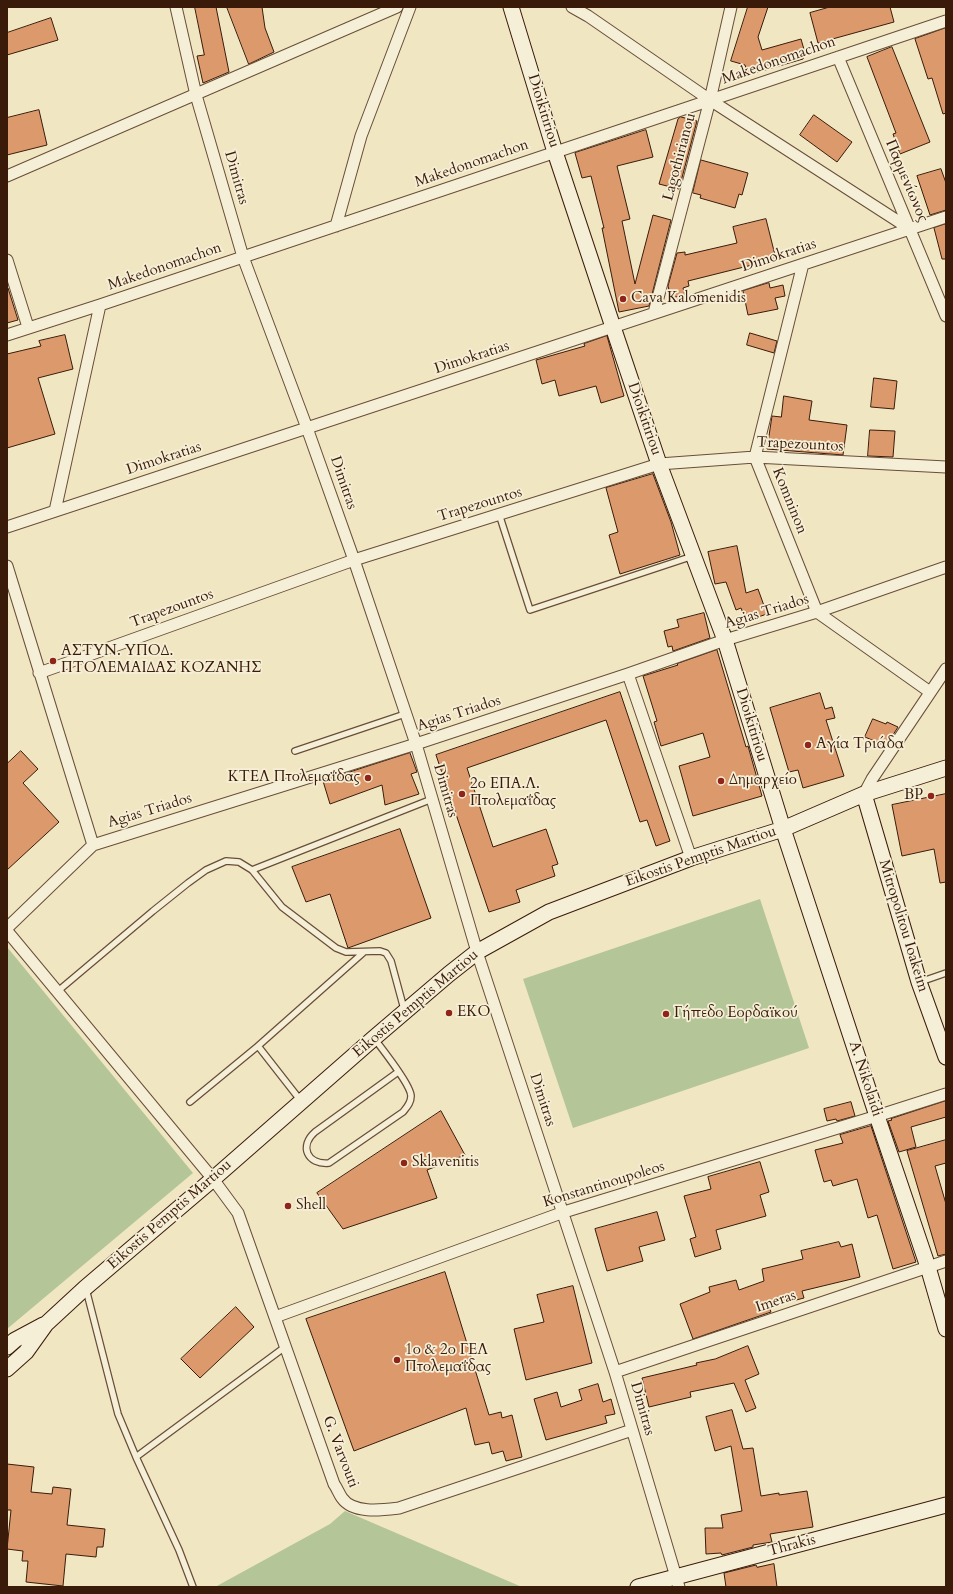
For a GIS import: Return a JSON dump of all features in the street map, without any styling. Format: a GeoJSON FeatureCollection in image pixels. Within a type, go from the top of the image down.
{"type":"FeatureCollection","features":[{"type":"Feature","properties":{"kind":"street","name":"Dimitras"},"geometry":{"type":"LineString","coordinates":[[176,7],[196,95],[243,257],[308,428],[416,744],[477,952],[564,1212],[615,1372],[677,1582]]}},
{"type":"Feature","properties":{"kind":"street"},"geometry":{"type":"LineString","coordinates":[[336,226],[361,136],[410,7]]}},
{"type":"Feature","properties":{"kind":"street","name":"Dioikitiriou"},"geometry":{"type":"LineString","coordinates":[[511,7],[555,152],[659,464],[725,640],[783,829]]}},
{"type":"Feature","properties":{"kind":"street"},"geometry":{"type":"LineString","coordinates":[[572,7],[588,16],[710,100],[910,229]]}},
{"type":"Feature","properties":{"kind":"street","name":"Lagothirianou"},"geometry":{"type":"LineString","coordinates":[[654,313],[710,100],[731,7]]}},
{"type":"Feature","properties":{"kind":"street"},"geometry":{"type":"LineString","coordinates":[[7,176],[393,8]]}},
{"type":"Feature","properties":{"kind":"street","name":"Makedonomachon"},"geometry":{"type":"LineString","coordinates":[[7,334],[100,305],[946,21]]}},
{"type":"Feature","properties":{"kind":"street","name":"Παρμενίωνος"},"geometry":{"type":"LineString","coordinates":[[838,57],[946,316]]}},
{"type":"Feature","properties":{"kind":"street","name":"Dimokratias"},"geometry":{"type":"LineString","coordinates":[[7,527],[946,217]]}},
{"type":"Feature","properties":{"kind":"street"},"geometry":{"type":"LineString","coordinates":[[7,260],[28,327]]}},
{"type":"Feature","properties":{"kind":"street","name":"Komninon"},"geometry":{"type":"LineString","coordinates":[[803,264],[755,457],[817,612]]}},
{"type":"Feature","properties":{"kind":"street"},"geometry":{"type":"LineString","coordinates":[[55,511],[100,305]]}},
{"type":"Feature","properties":{"kind":"street","name":"Trapezountos"},"geometry":{"type":"LineString","coordinates":[[39,673],[354,560],[659,464],[755,457],[946,467]]}},
{"type":"Feature","properties":{"kind":"street"},"geometry":{"type":"LineString","coordinates":[[7,566],[93,844]]}},
{"type":"Feature","properties":{"kind":"street","name":"Agias Triados"},"geometry":{"type":"LineString","coordinates":[[7,929],[93,844],[416,744],[628,674],[725,640],[817,612],[946,567]]}},
{"type":"Feature","properties":{"kind":"street"},"geometry":{"type":"LineString","coordinates":[[817,612],[930,692]]}},
{"type":"Feature","properties":{"kind":"street"},"geometry":{"type":"LineString","coordinates":[[864,794],[872,778],[946,669]]}},
{"type":"Feature","properties":{"kind":"street"},"geometry":{"type":"LineString","coordinates":[[628,674],[691,858]]}},
{"type":"Feature","properties":{"kind":"street","name":"Eikostis Pemptis Martiou"},"geometry":{"type":"LineString","coordinates":[[46,1324],[85,1288],[213,1179],[405,1011],[477,952],[549,912],[691,858],[783,829],[864,794],[946,768]]}},
{"type":"Feature","properties":{"kind":"street","name":"Mitropolitou Ioakeim"},"geometry":{"type":"LineString","coordinates":[[864,794],[919,982],[946,1057]]}},
{"type":"Feature","properties":{"kind":"street","name":"A. Nikolaidi"},"geometry":{"type":"LineString","coordinates":[[783,829],[928,1267],[946,1329]]}},
{"type":"Feature","properties":{"kind":"street","name":"G. Varvouti"},"geometry":{"type":"LineString","coordinates":[[7,929],[213,1179],[238,1213],[334,1484],[342,1499],[356,1508],[376,1511],[399,1508],[632,1430]]}},
{"type":"Feature","properties":{"kind":"street","name":"Konstantinoupoleos"},"geometry":{"type":"LineString","coordinates":[[275,1317],[564,1212],[946,1094]]}},
{"type":"Feature","properties":{"kind":"street","name":"Imeras"},"geometry":{"type":"LineString","coordinates":[[615,1372],[946,1261]]}},
{"type":"Feature","properties":{"kind":"street"},"geometry":{"type":"LineString","coordinates":[[7,1347],[14,1340],[46,1324]]}},
{"type":"Feature","properties":{"kind":"street"},"geometry":{"type":"LineString","coordinates":[[7,1369],[26,1352],[46,1324]]}},
{"type":"Feature","properties":{"kind":"street","name":"Thrakis"},"geometry":{"type":"LineString","coordinates":[[638,1587],[677,1582],[946,1506]]}},
{"type":"Feature","properties":{"kind":"lane"},"geometry":{"type":"LineString","coordinates":[[499,514],[530,610],[694,556]]}},
{"type":"Feature","properties":{"kind":"lane"},"geometry":{"type":"LineString","coordinates":[[295,751],[405,714]]}},
{"type":"Feature","properties":{"kind":"lane"},"geometry":{"type":"LineString","coordinates":[[252,870],[432,799]]}},
{"type":"Feature","properties":{"kind":"lane"},"geometry":{"type":"LineString","coordinates":[[58,991],[153,911],[206,870],[222,862],[231,861],[239,862],[252,870],[282,906],[336,948],[346,952],[380,951],[389,956],[405,1011]]}},
{"type":"Feature","properties":{"kind":"lane"},"geometry":{"type":"LineString","coordinates":[[190,1102],[258,1046],[364,952]]}},
{"type":"Feature","properties":{"kind":"lane"},"geometry":{"type":"LineString","coordinates":[[919,982],[946,973]]}},
{"type":"Feature","properties":{"kind":"lane"},"geometry":{"type":"LineString","coordinates":[[374,1038],[398,1072],[410,1089],[411,1096],[409,1105],[403,1112],[329,1163],[320,1162],[308,1154],[306,1150],[307,1143],[315,1132],[398,1072]]}},
{"type":"Feature","properties":{"kind":"lane"},"geometry":{"type":"LineString","coordinates":[[258,1046],[301,1101]]}},
{"type":"Feature","properties":{"kind":"lane"},"geometry":{"type":"LineString","coordinates":[[85,1288],[118,1414],[179,1550],[193,1587]]}},
{"type":"Feature","properties":{"kind":"lane"},"geometry":{"type":"LineString","coordinates":[[136,1457],[285,1347]]}},
{"type":"Feature","properties":{"kind":"green space","name":"Γήπεδο Εορδαϊκού"},"geometry":{"type":"Polygon","coordinates":[[[760,899],[809,1048],[573,1128],[523,979],[760,899]]]}},
{"type":"Feature","properties":{"kind":"green space"},"geometry":{"type":"Polygon","coordinates":[[[7,947],[193,1173],[7,1329],[7,947]]]}},
{"type":"Feature","properties":{"kind":"green space"},"geometry":{"type":"Polygon","coordinates":[[[345,1511],[522,1587],[215,1587],[330,1524],[345,1511]]]}},
{"type":"Feature","properties":{"kind":"building"},"geometry":{"type":"Polygon","coordinates":[[[195,7],[216,7],[229,72],[203,83],[197,56],[204,55],[195,7]]]}},
{"type":"Feature","properties":{"kind":"building"},"geometry":{"type":"Polygon","coordinates":[[[227,7],[262,7],[265,28],[274,52],[249,64],[227,7]]]}},
{"type":"Feature","properties":{"kind":"building"},"geometry":{"type":"Polygon","coordinates":[[[748,7],[768,7],[758,37],[762,50],[801,39],[805,53],[803,59],[748,75],[745,65],[731,61],[748,7]]]}},
{"type":"Feature","properties":{"kind":"building"},"geometry":{"type":"Polygon","coordinates":[[[830,7],[890,7],[894,22],[818,43],[810,13],[830,7]]]}},
{"type":"Feature","properties":{"kind":"building"},"geometry":{"type":"Polygon","coordinates":[[[51,18],[58,40],[7,55],[7,33],[51,18]]]}},
{"type":"Feature","properties":{"kind":"building"},"geometry":{"type":"Polygon","coordinates":[[[946,28],[946,113],[943,114],[932,78],[928,79],[915,39],[946,28]]]}},
{"type":"Feature","properties":{"kind":"building"},"geometry":{"type":"Polygon","coordinates":[[[892,47],[930,142],[900,154],[893,134],[896,133],[867,57],[892,47]]]}},
{"type":"Feature","properties":{"kind":"building"},"geometry":{"type":"Polygon","coordinates":[[[39,110],[47,145],[7,155],[7,118],[39,110]]]}},
{"type":"Feature","properties":{"kind":"building"},"geometry":{"type":"Polygon","coordinates":[[[814,115],[852,142],[837,162],[800,135],[814,115]]]}},
{"type":"Feature","properties":{"kind":"building"},"geometry":{"type":"Polygon","coordinates":[[[681,117],[697,121],[679,189],[659,184],[678,119],[681,117]]]}},
{"type":"Feature","properties":{"kind":"building"},"geometry":{"type":"Polygon","coordinates":[[[646,130],[653,157],[617,166],[630,219],[622,221],[635,284],[653,215],[671,220],[649,306],[619,312],[602,228],[604,228],[591,176],[582,178],[575,153],[646,130]]]}},
{"type":"Feature","properties":{"kind":"building"},"geometry":{"type":"Polygon","coordinates":[[[701,160],[748,173],[742,195],[739,194],[735,208],[700,198],[701,195],[693,193],[701,160]]]}},
{"type":"Feature","properties":{"kind":"building"},"geometry":{"type":"Polygon","coordinates":[[[941,169],[946,183],[946,210],[930,215],[917,176],[941,169]]]}},
{"type":"Feature","properties":{"kind":"building"},"geometry":{"type":"Polygon","coordinates":[[[766,219],[776,259],[688,281],[689,286],[683,288],[685,295],[671,298],[668,286],[677,253],[685,252],[685,255],[737,243],[733,227],[766,219]]]}},
{"type":"Feature","properties":{"kind":"building"},"geometry":{"type":"Polygon","coordinates":[[[946,224],[946,259],[942,259],[934,228],[946,224]]]}},
{"type":"Feature","properties":{"kind":"building"},"geometry":{"type":"Polygon","coordinates":[[[769,283],[770,288],[783,285],[785,296],[775,298],[778,309],[748,315],[743,291],[769,283]]]}},
{"type":"Feature","properties":{"kind":"building"},"geometry":{"type":"Polygon","coordinates":[[[7,288],[18,320],[7,323],[7,288]]]}},
{"type":"Feature","properties":{"kind":"building"},"geometry":{"type":"Polygon","coordinates":[[[750,333],[777,341],[774,353],[747,345],[750,333]]]}},
{"type":"Feature","properties":{"kind":"building"},"geometry":{"type":"Polygon","coordinates":[[[65,335],[73,369],[38,378],[55,434],[7,448],[7,354],[41,346],[39,341],[65,335]]]}},
{"type":"Feature","properties":{"kind":"building"},"geometry":{"type":"Polygon","coordinates":[[[607,336],[624,396],[601,403],[596,386],[559,396],[555,380],[542,384],[536,360],[585,346],[584,344],[607,336]]]}},
{"type":"Feature","properties":{"kind":"building"},"geometry":{"type":"Polygon","coordinates":[[[874,378],[897,381],[894,409],[871,407],[874,378]]]}},
{"type":"Feature","properties":{"kind":"building"},"geometry":{"type":"Polygon","coordinates":[[[784,396],[812,401],[809,420],[847,425],[843,455],[767,449],[772,416],[781,417],[784,396]]]}},
{"type":"Feature","properties":{"kind":"building"},"geometry":{"type":"Polygon","coordinates":[[[870,430],[895,431],[893,457],[868,456],[870,430]]]}},
{"type":"Feature","properties":{"kind":"building"},"geometry":{"type":"Polygon","coordinates":[[[653,474],[671,522],[680,555],[620,574],[609,535],[618,532],[606,488],[653,474]]]}},
{"type":"Feature","properties":{"kind":"building"},"geometry":{"type":"Polygon","coordinates":[[[737,546],[746,593],[758,589],[767,614],[746,621],[741,608],[736,610],[726,582],[715,584],[708,552],[737,546]]]}},
{"type":"Feature","properties":{"kind":"building"},"geometry":{"type":"Polygon","coordinates":[[[704,613],[710,638],[673,651],[672,646],[668,647],[664,631],[679,627],[677,620],[704,613]]]}},
{"type":"Feature","properties":{"kind":"building"},"geometry":{"type":"Polygon","coordinates":[[[717,650],[746,747],[748,746],[762,796],[693,816],[679,766],[710,757],[703,733],[661,746],[654,722],[657,721],[643,676],[678,665],[677,664],[717,650]]]}},
{"type":"Feature","properties":{"kind":"building","name":"2ο ΕΠΑ.Λ. Πτολεμαΐδας"},"geometry":{"type":"Polygon","coordinates":[[[620,692],[670,841],[656,846],[647,820],[640,822],[606,720],[467,768],[493,847],[546,829],[558,864],[552,866],[555,876],[516,890],[520,902],[489,912],[436,755],[620,692]]]}},
{"type":"Feature","properties":{"kind":"building","name":"Αγία Τριάδα"},"geometry":{"type":"Polygon","coordinates":[[[820,693],[825,709],[832,707],[835,718],[826,720],[844,776],[803,788],[798,770],[789,772],[770,708],[820,693]]]}},
{"type":"Feature","properties":{"kind":"building"},"geometry":{"type":"Polygon","coordinates":[[[873,719],[886,724],[887,722],[898,727],[886,746],[865,737],[873,719]]]}},
{"type":"Feature","properties":{"kind":"building"},"geometry":{"type":"Polygon","coordinates":[[[21,751],[38,769],[23,783],[59,822],[7,870],[7,764],[21,751]]]}},
{"type":"Feature","properties":{"kind":"building","name":"ΚΤΕΛ Πτολεμαΐδας"},"geometry":{"type":"Polygon","coordinates":[[[410,753],[417,772],[411,774],[419,794],[385,805],[382,785],[330,804],[323,781],[410,753]]]}},
{"type":"Feature","properties":{"kind":"building"},"geometry":{"type":"Polygon","coordinates":[[[946,794],[946,882],[940,883],[934,849],[902,856],[892,805],[946,794]]]}},
{"type":"Feature","properties":{"kind":"building"},"geometry":{"type":"Polygon","coordinates":[[[400,829],[431,918],[348,948],[330,894],[306,902],[292,867],[400,829]]]}},
{"type":"Feature","properties":{"kind":"building"},"geometry":{"type":"Polygon","coordinates":[[[946,1101],[946,1117],[911,1127],[916,1147],[899,1152],[888,1121],[946,1101]]]}},
{"type":"Feature","properties":{"kind":"building"},"geometry":{"type":"Polygon","coordinates":[[[851,1102],[855,1116],[837,1121],[836,1119],[827,1121],[824,1109],[851,1102]]]}},
{"type":"Feature","properties":{"kind":"building","name":"Sklavenitis"},"geometry":{"type":"Polygon","coordinates":[[[441,1111],[465,1155],[427,1170],[437,1198],[343,1229],[317,1193],[441,1111]]]}},
{"type":"Feature","properties":{"kind":"building"},"geometry":{"type":"Polygon","coordinates":[[[871,1126],[916,1262],[893,1269],[877,1215],[868,1218],[857,1179],[833,1186],[831,1180],[824,1182],[815,1150],[843,1143],[840,1135],[871,1126]]]}},
{"type":"Feature","properties":{"kind":"building"},"geometry":{"type":"Polygon","coordinates":[[[946,1140],[946,1163],[935,1166],[946,1204],[946,1254],[938,1256],[907,1151],[946,1140]]]}},
{"type":"Feature","properties":{"kind":"building"},"geometry":{"type":"Polygon","coordinates":[[[760,1162],[769,1192],[760,1195],[766,1216],[716,1230],[721,1249],[695,1257],[690,1239],[696,1237],[684,1196],[711,1189],[708,1177],[760,1162]]]}},
{"type":"Feature","properties":{"kind":"building"},"geometry":{"type":"Polygon","coordinates":[[[657,1212],[665,1240],[639,1247],[643,1261],[607,1271],[595,1229],[657,1212]]]}},
{"type":"Feature","properties":{"kind":"building"},"geometry":{"type":"Polygon","coordinates":[[[839,1242],[841,1247],[852,1244],[860,1277],[802,1291],[804,1298],[769,1307],[771,1312],[693,1339],[680,1304],[710,1292],[709,1287],[736,1280],[739,1290],[764,1281],[762,1269],[803,1259],[801,1251],[839,1242]]]}},
{"type":"Feature","properties":{"kind":"building","name":"1ο & 2ο ΓΕΛ Πτολεμαΐδας"},"geometry":{"type":"Polygon","coordinates":[[[445,1272],[489,1415],[501,1412],[502,1418],[512,1415],[522,1457],[506,1461],[503,1451],[492,1454],[489,1442],[475,1445],[466,1408],[354,1451],[306,1319],[445,1272]]]}},
{"type":"Feature","properties":{"kind":"building"},"geometry":{"type":"Polygon","coordinates":[[[573,1286],[592,1363],[526,1380],[514,1329],[544,1322],[537,1295],[573,1286]]]}},
{"type":"Feature","properties":{"kind":"building"},"geometry":{"type":"Polygon","coordinates":[[[236,1307],[254,1327],[200,1378],[181,1359],[236,1307]]]}},
{"type":"Feature","properties":{"kind":"building"},"geometry":{"type":"Polygon","coordinates":[[[748,1346],[759,1374],[745,1380],[756,1408],[746,1412],[734,1383],[690,1392],[691,1397],[649,1407],[642,1378],[697,1365],[696,1363],[715,1359],[748,1346]]]}},
{"type":"Feature","properties":{"kind":"building"},"geometry":{"type":"Polygon","coordinates":[[[598,1384],[603,1402],[611,1399],[615,1414],[605,1416],[607,1423],[546,1440],[534,1399],[557,1392],[561,1407],[582,1400],[579,1390],[598,1384]]]}},
{"type":"Feature","properties":{"kind":"building"},"geometry":{"type":"Polygon","coordinates":[[[732,1410],[743,1449],[753,1448],[761,1496],[807,1491],[813,1527],[770,1534],[772,1542],[753,1545],[753,1547],[722,1555],[721,1553],[706,1554],[705,1528],[723,1528],[721,1515],[742,1511],[731,1446],[715,1451],[706,1417],[732,1410]]]}},
{"type":"Feature","properties":{"kind":"building"},"geometry":{"type":"Polygon","coordinates":[[[7,1464],[34,1467],[31,1492],[52,1494],[53,1487],[71,1489],[67,1525],[105,1529],[103,1547],[97,1547],[96,1557],[66,1554],[63,1586],[26,1582],[28,1561],[22,1561],[23,1551],[7,1549],[11,1510],[7,1510],[7,1464]]]}},
{"type":"Feature","properties":{"kind":"building"},"geometry":{"type":"Polygon","coordinates":[[[774,1564],[777,1587],[726,1587],[724,1573],[756,1565],[757,1567],[774,1564]]]}},
{"type":"Feature","properties":{"kind":"place","name":"Cava Kalomenidis"},"geometry":{"type":"Point","coordinates":[623,299]}},
{"type":"Feature","properties":{"kind":"place","name":"ΑΣΤΥΝ. ΥΠΟΔ. ΠΤΟΛΕΜΑΙΔΑΣ ΚΟΖΑΝΗΣ"},"geometry":{"type":"Point","coordinates":[53,661]}},
{"type":"Feature","properties":{"kind":"place","name":"Αγία Τριάδα"},"geometry":{"type":"Point","coordinates":[808,745]}},
{"type":"Feature","properties":{"kind":"place","name":"ΚΤΕΛ Πτολεμαΐδας"},"geometry":{"type":"Point","coordinates":[368,778]}},
{"type":"Feature","properties":{"kind":"place","name":"Δημαρχείο"},"geometry":{"type":"Point","coordinates":[721,781]}},
{"type":"Feature","properties":{"kind":"place","name":"2ο ΕΠΑ.Λ. Πτολεμαΐδας"},"geometry":{"type":"Point","coordinates":[462,794]}},
{"type":"Feature","properties":{"kind":"place","name":"BP"},"geometry":{"type":"Point","coordinates":[931,796]}},
{"type":"Feature","properties":{"kind":"place","name":"EKO"},"geometry":{"type":"Point","coordinates":[449,1013]}},
{"type":"Feature","properties":{"kind":"place","name":"Γήπεδο Εορδαϊκού"},"geometry":{"type":"Point","coordinates":[666,1014]}},
{"type":"Feature","properties":{"kind":"place","name":"Sklavenitis"},"geometry":{"type":"Point","coordinates":[404,1163]}},
{"type":"Feature","properties":{"kind":"place","name":"Shell"},"geometry":{"type":"Point","coordinates":[288,1206]}},
{"type":"Feature","properties":{"kind":"place","name":"1ο & 2ο ΓΕΛ Πτολεμαΐδας"},"geometry":{"type":"Point","coordinates":[397,1360]}}]}
